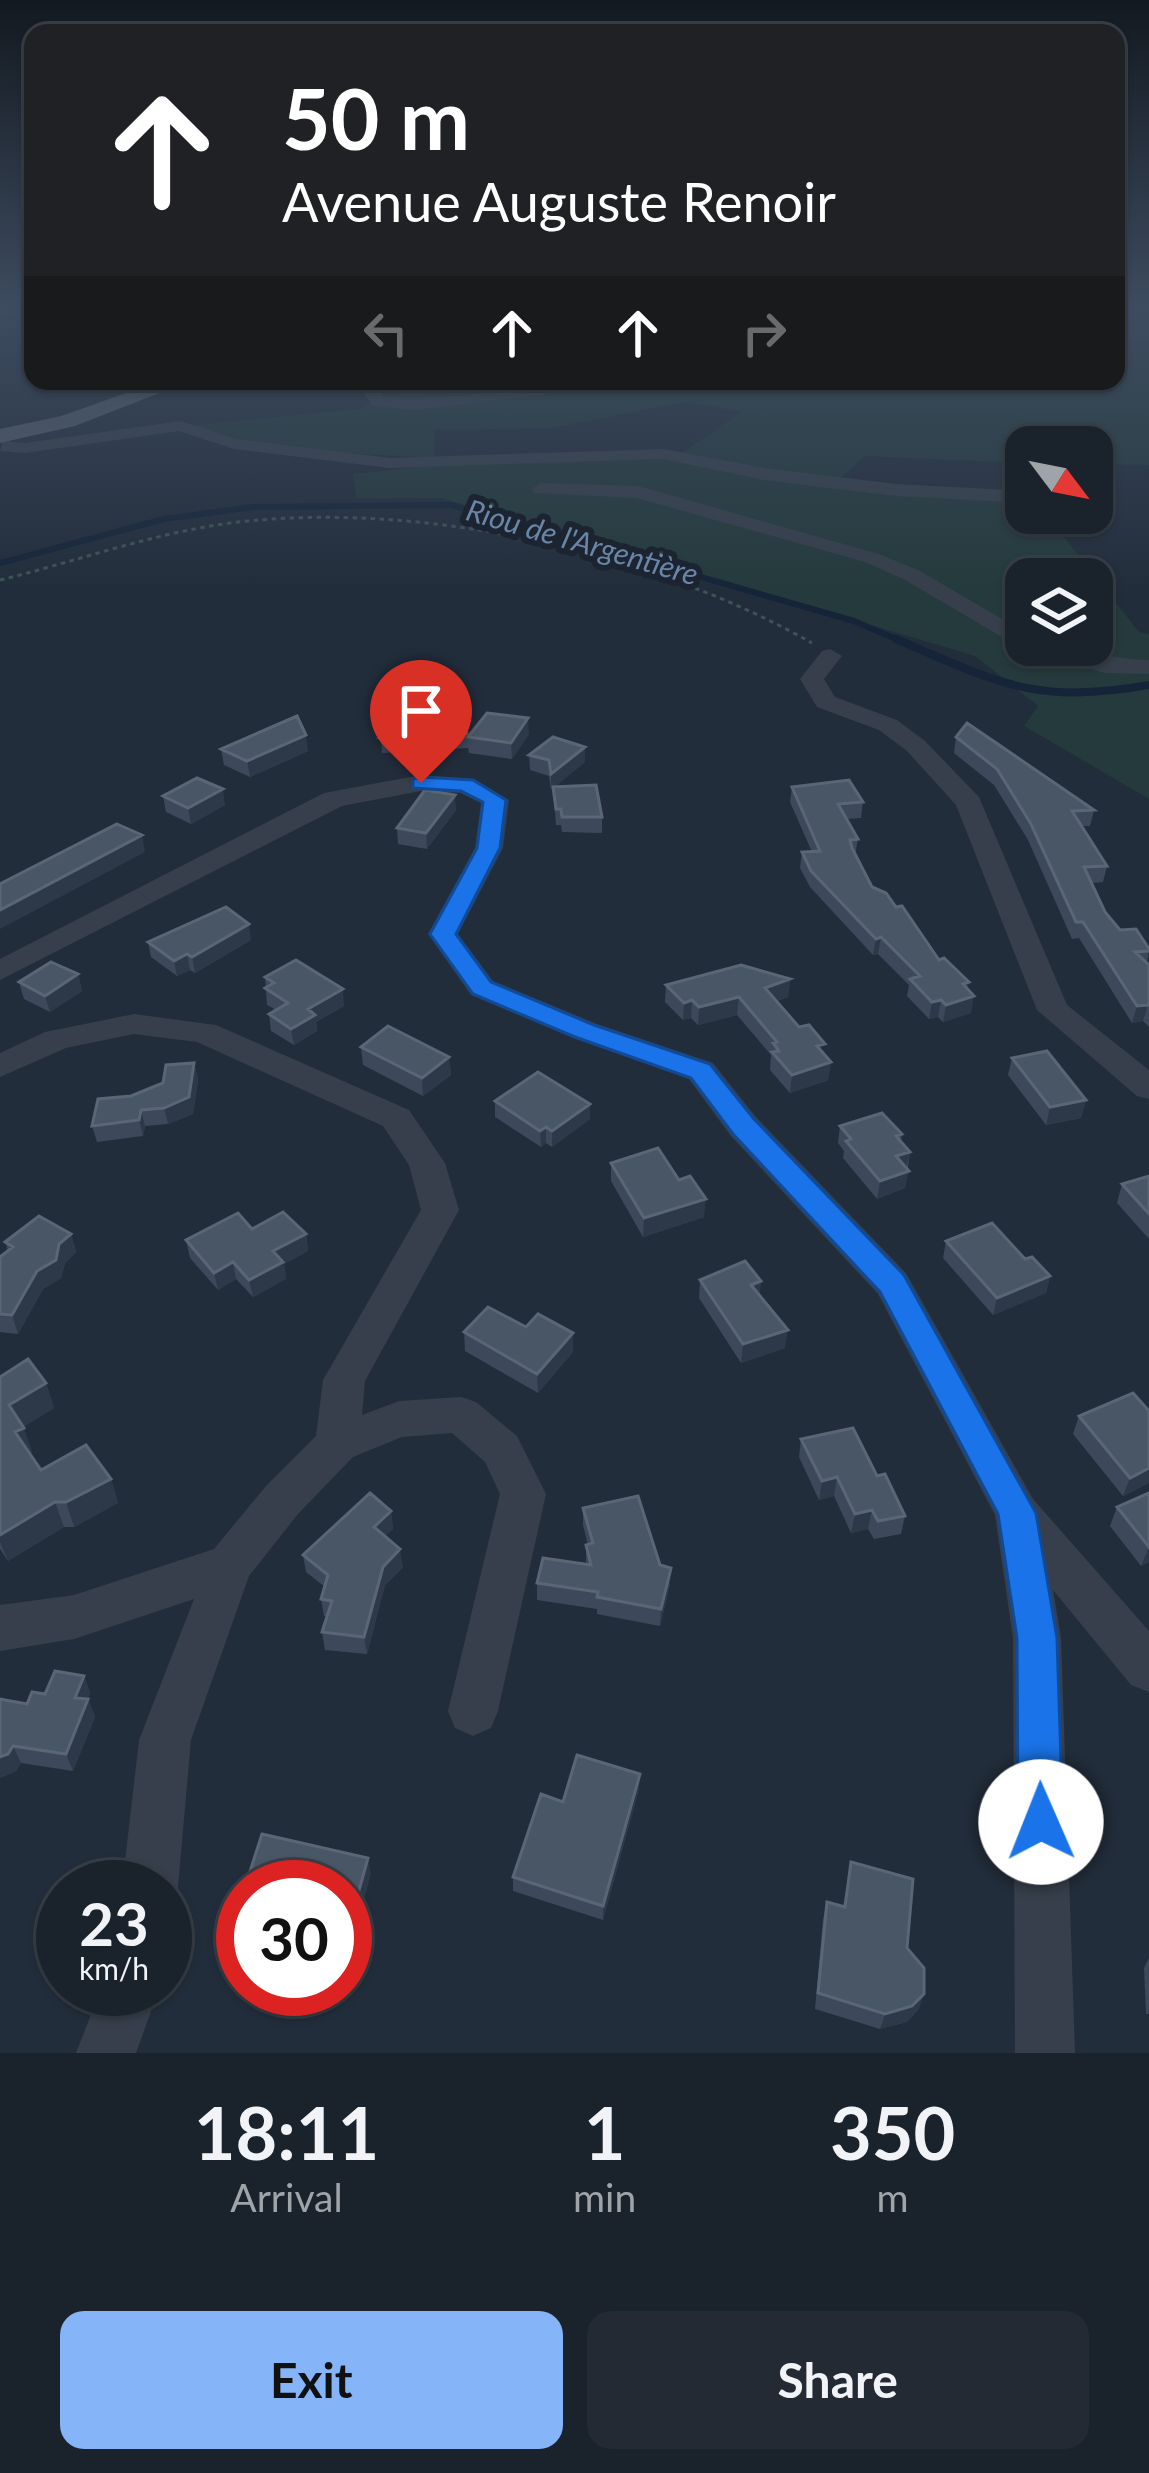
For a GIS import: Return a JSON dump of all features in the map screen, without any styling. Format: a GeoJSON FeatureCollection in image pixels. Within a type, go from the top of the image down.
{"type":"FeatureCollection","features":[{"type":"Feature","properties":{"kind":"main road"},"geometry":{"type":"LineString","coordinates":[[3,441],[119,402]]}},
{"type":"Feature","properties":{"kind":"street"},"geometry":{"type":"LineString","coordinates":[[379,402],[442,402]]}},
{"type":"Feature","properties":{"kind":"street"},"geometry":{"type":"LineString","coordinates":[[3,441],[26,448],[180,426],[234,444],[390,463],[664,454],[764,474],[1005,496]]}},
{"type":"Feature","properties":{"kind":"street"},"geometry":{"type":"LineString","coordinates":[[542,489],[638,492],[872,558],[901,567],[1005,631]]}},
{"type":"Feature","properties":{"kind":"street"},"geometry":{"type":"LineString","coordinates":[[830,656],[812,679],[826,702],[888,725],[916,746],[968,802],[1053,1010],[1149,1088]]}},
{"type":"Feature","properties":{"kind":"street"},"geometry":{"type":"LineString","coordinates":[[1113,665],[1149,668]]}},
{"type":"Feature","properties":{"kind":"street"},"geometry":{"type":"LineString","coordinates":[[0,971],[334,799],[421,783],[465,784],[495,800],[489,848],[443,934],[482,988],[700,1071],[743,1126],[892,1284],[1017,1513],[1149,1668]]}},
{"type":"Feature","properties":{"kind":"street"},"geometry":{"type":"LineString","coordinates":[[0,1066],[57,1039],[134,1024],[204,1032],[396,1118],[427,1163],[440,1210],[344,1380],[337,1444]]}},
{"type":"Feature","properties":{"kind":"street"},"geometry":{"type":"LineString","coordinates":[[153,1860],[165,1740],[230,1565],[282,1500],[337,1444],[399,1419],[461,1415],[501,1449],[523,1493],[473,1711]]}},
{"type":"Feature","properties":{"kind":"street"},"geometry":{"type":"LineString","coordinates":[[1017,1513],[1037,1638],[1046,2053]]}},
{"type":"Feature","properties":{"kind":"street"},"geometry":{"type":"LineString","coordinates":[[0,1628],[74,1617],[230,1565]]}},
{"type":"Feature","properties":{"kind":"street"},"geometry":{"type":"LineString","coordinates":[[106,2053],[120,2016]]}},
{"type":"Feature","properties":{"kind":"path"},"geometry":{"type":"LineString","coordinates":[[0,580],[213,526],[298,517],[344,518],[489,534],[623,567],[750,608],[830,656]]}},
{"type":"Feature","properties":{"kind":"green space"},"geometry":{"type":"Polygon","coordinates":[[[371,402],[1149,402],[1149,465],[1113,464],[1113,426],[1005,426],[1005,462],[865,456],[836,482],[1005,502],[1005,534],[1062,534],[1081,558],[1005,558],[1005,666],[1113,666],[1113,599],[1139,632],[1149,634],[1149,799],[1024,726],[1038,706],[975,656],[442,498],[356,498],[353,474],[438,465],[673,459],[742,412],[685,402],[551,428],[434,430],[435,458],[244,448],[176,427],[360,409],[371,402]]]}},
{"type":"Feature","properties":{"kind":"building"},"geometry":{"type":"Polygon","coordinates":[[[434,701],[432,719],[468,733],[381,737],[401,724],[400,709],[415,714],[434,701]]]}},
{"type":"Feature","properties":{"kind":"building"},"geometry":{"type":"Polygon","coordinates":[[[487,713],[528,718],[511,743],[468,737],[487,713]]]}},
{"type":"Feature","properties":{"kind":"building"},"geometry":{"type":"Polygon","coordinates":[[[297,716],[306,735],[247,761],[221,749],[297,716]]]}},
{"type":"Feature","properties":{"kind":"building"},"geometry":{"type":"Polygon","coordinates":[[[967,723],[1094,810],[1072,811],[1107,866],[1084,867],[1105,912],[1120,930],[1136,929],[1149,949],[1135,952],[1149,965],[1149,1005],[1137,1006],[1083,922],[1076,922],[1031,824],[997,769],[956,737],[967,723]]]}},
{"type":"Feature","properties":{"kind":"building"},"geometry":{"type":"Polygon","coordinates":[[[553,737],[585,747],[551,774],[549,760],[529,755],[553,737]]]}},
{"type":"Feature","properties":{"kind":"building"},"geometry":{"type":"Polygon","coordinates":[[[197,778],[223,789],[188,808],[163,796],[197,778]]]}},
{"type":"Feature","properties":{"kind":"building"},"geometry":{"type":"Polygon","coordinates":[[[849,780],[863,802],[838,804],[858,839],[850,840],[852,848],[872,887],[886,893],[896,907],[902,906],[939,960],[944,958],[969,982],[963,984],[974,996],[946,1005],[941,1000],[932,1002],[910,979],[920,976],[881,937],[876,939],[811,871],[802,852],[820,851],[792,787],[849,780]]]}},
{"type":"Feature","properties":{"kind":"building"},"geometry":{"type":"Polygon","coordinates":[[[596,785],[602,817],[562,817],[553,787],[596,785]]]}},
{"type":"Feature","properties":{"kind":"building"},"geometry":{"type":"Polygon","coordinates":[[[425,790],[455,795],[426,833],[397,828],[425,790]]]}},
{"type":"Feature","properties":{"kind":"building"},"geometry":{"type":"Polygon","coordinates":[[[117,824],[142,835],[0,910],[0,884],[117,824]]]}},
{"type":"Feature","properties":{"kind":"building"},"geometry":{"type":"Polygon","coordinates":[[[226,907],[249,924],[192,957],[187,954],[174,961],[148,942],[226,907]]]}},
{"type":"Feature","properties":{"kind":"building"},"geometry":{"type":"Polygon","coordinates":[[[296,960],[343,989],[308,1009],[315,1015],[291,1029],[269,1014],[288,1003],[265,988],[274,983],[265,977],[296,960]]]}},
{"type":"Feature","properties":{"kind":"building"},"geometry":{"type":"Polygon","coordinates":[[[51,962],[78,974],[45,996],[19,982],[51,962]]]}},
{"type":"Feature","properties":{"kind":"building"},"geometry":{"type":"Polygon","coordinates":[[[741,965],[790,979],[765,988],[799,1027],[809,1025],[825,1044],[817,1046],[831,1062],[792,1075],[772,1052],[779,1051],[773,1043],[777,1042],[739,997],[699,1007],[692,1000],[684,1003],[666,985],[741,965]]]}},
{"type":"Feature","properties":{"kind":"building"},"geometry":{"type":"Polygon","coordinates":[[[388,1026],[449,1057],[422,1078],[361,1047],[388,1026]]]}},
{"type":"Feature","properties":{"kind":"building"},"geometry":{"type":"Polygon","coordinates":[[[1047,1051],[1086,1100],[1050,1107],[1012,1058],[1047,1051]]]}},
{"type":"Feature","properties":{"kind":"building"},"geometry":{"type":"Polygon","coordinates":[[[194,1063],[189,1097],[164,1108],[141,1110],[139,1120],[92,1126],[98,1099],[131,1096],[163,1083],[166,1065],[194,1063]]]}},
{"type":"Feature","properties":{"kind":"building"},"geometry":{"type":"Polygon","coordinates":[[[538,1072],[590,1104],[552,1131],[546,1127],[540,1131],[495,1101],[538,1072]]]}},
{"type":"Feature","properties":{"kind":"building"},"geometry":{"type":"Polygon","coordinates":[[[882,1113],[902,1134],[896,1136],[910,1152],[896,1156],[909,1171],[880,1181],[846,1141],[851,1139],[840,1126],[882,1113]]]}},
{"type":"Feature","properties":{"kind":"building"},"geometry":{"type":"Polygon","coordinates":[[[658,1148],[679,1180],[690,1176],[706,1199],[644,1218],[611,1163],[658,1148]]]}},
{"type":"Feature","properties":{"kind":"building"},"geometry":{"type":"Polygon","coordinates":[[[1149,1176],[1149,1214],[1122,1184],[1149,1176]]]}},
{"type":"Feature","properties":{"kind":"building"},"geometry":{"type":"Polygon","coordinates":[[[283,1212],[306,1234],[273,1251],[283,1262],[249,1280],[233,1262],[214,1273],[186,1240],[238,1213],[252,1229],[283,1212]]]}},
{"type":"Feature","properties":{"kind":"building"},"geometry":{"type":"Polygon","coordinates":[[[39,1216],[71,1234],[59,1244],[56,1260],[37,1271],[12,1315],[0,1314],[0,1257],[13,1247],[5,1242],[39,1216]]]}},
{"type":"Feature","properties":{"kind":"building"},"geometry":{"type":"Polygon","coordinates":[[[992,1223],[1025,1259],[1032,1257],[1050,1276],[997,1298],[946,1241],[992,1223]]]}},
{"type":"Feature","properties":{"kind":"building"},"geometry":{"type":"Polygon","coordinates":[[[745,1261],[761,1281],[751,1285],[788,1330],[743,1344],[700,1280],[745,1261]]]}},
{"type":"Feature","properties":{"kind":"building"},"geometry":{"type":"Polygon","coordinates":[[[488,1307],[526,1327],[538,1314],[573,1333],[537,1374],[464,1332],[488,1307]]]}},
{"type":"Feature","properties":{"kind":"building"},"geometry":{"type":"Polygon","coordinates":[[[28,1359],[46,1383],[9,1405],[24,1428],[15,1432],[41,1470],[86,1445],[111,1479],[66,1502],[55,1502],[0,1535],[0,1377],[28,1359]]]}},
{"type":"Feature","properties":{"kind":"building"},"geometry":{"type":"Polygon","coordinates":[[[1133,1393],[1149,1411],[1149,1468],[1130,1478],[1079,1416],[1133,1393]]]}},
{"type":"Feature","properties":{"kind":"building"},"geometry":{"type":"Polygon","coordinates":[[[853,1428],[877,1476],[885,1474],[905,1516],[878,1521],[872,1510],[855,1514],[837,1477],[822,1481],[801,1439],[853,1428]]]}},
{"type":"Feature","properties":{"kind":"building"},"geometry":{"type":"Polygon","coordinates":[[[370,1493],[391,1511],[374,1527],[400,1549],[383,1567],[364,1637],[322,1632],[332,1601],[321,1599],[328,1575],[303,1555],[370,1493]]]}},
{"type":"Feature","properties":{"kind":"building"},"geometry":{"type":"Polygon","coordinates":[[[1149,1493],[1149,1547],[1117,1507],[1149,1493]]]}},
{"type":"Feature","properties":{"kind":"building"},"geometry":{"type":"Polygon","coordinates":[[[638,1496],[660,1565],[671,1568],[661,1609],[597,1597],[598,1592],[537,1583],[543,1558],[591,1565],[586,1545],[593,1543],[583,1508],[638,1496]]]}},
{"type":"Feature","properties":{"kind":"building"},"geometry":{"type":"Polygon","coordinates":[[[55,1671],[84,1676],[75,1698],[88,1699],[66,1754],[13,1746],[0,1757],[0,1699],[27,1704],[32,1692],[45,1694],[55,1671]]]}},
{"type":"Feature","properties":{"kind":"building"},"geometry":{"type":"Polygon","coordinates":[[[577,1755],[640,1774],[603,1906],[513,1877],[541,1794],[563,1802],[577,1755]]]}},
{"type":"Feature","properties":{"kind":"building"},"geometry":{"type":"Polygon","coordinates":[[[262,1834],[368,1858],[367,1860],[254,1860],[262,1834]]]}},
{"type":"Feature","properties":{"kind":"building"},"geometry":{"type":"Polygon","coordinates":[[[851,1862],[913,1879],[907,1948],[924,1968],[924,1994],[912,2006],[885,2014],[818,1993],[827,1902],[845,1907],[851,1862]]]}},
{"type":"Feature","properties":{"kind":"waterway","name":"Riou de l'Argentière"},"geometry":{"type":"LineString","coordinates":[[0,563],[164,519],[253,507],[451,505],[854,621],[896,639]]}},
{"type":"Feature","properties":{"kind":"waterway","name":"Riou de l'Argentière"},"geometry":{"type":"LineString","coordinates":[[896,639],[903,642]]}},
{"type":"Feature","properties":{"kind":"waterway","name":"Riou de l'Argentière"},"geometry":{"type":"LineString","coordinates":[[896,639],[1018,686],[1075,692],[1149,685]]}},
{"type":"Feature","properties":{"kind":"route"},"geometry":{"type":"LineString","coordinates":[[421,783],[465,784],[495,800],[489,848],[443,934],[482,988],[700,1071],[743,1126],[892,1284],[1017,1513],[1037,1638],[1041,1822]]}}]}
